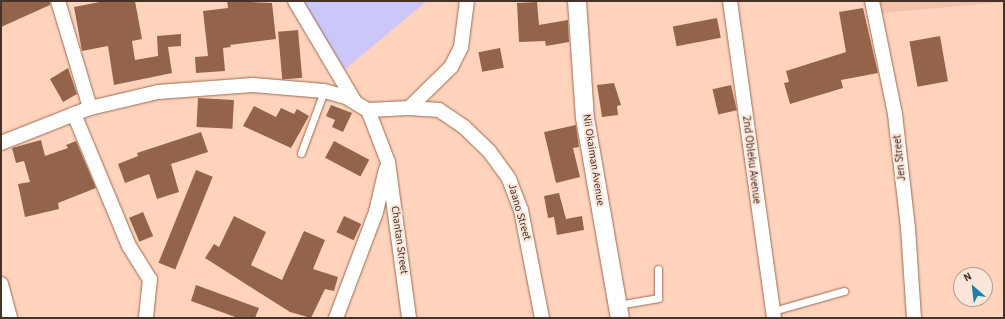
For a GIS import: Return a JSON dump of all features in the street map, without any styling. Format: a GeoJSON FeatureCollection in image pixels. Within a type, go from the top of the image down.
{"type":"FeatureCollection","features":[{"type":"Feature","properties":{"kind":"street"},"geometry":{"type":"LineString","coordinates":[[58,1],[90,108]]}},
{"type":"Feature","properties":{"kind":"street"},"geometry":{"type":"LineString","coordinates":[[295,1],[355,102]]}},
{"type":"Feature","properties":{"kind":"street"},"geometry":{"type":"LineString","coordinates":[[409,108],[451,67],[461,47],[467,1]]}},
{"type":"Feature","properties":{"kind":"street","name":"Nii Okaiman Avenue"},"geometry":{"type":"LineString","coordinates":[[577,1],[585,118],[619,312]]}},
{"type":"Feature","properties":{"kind":"street","name":"2nd Obleku Avenue"},"geometry":{"type":"LineString","coordinates":[[730,1],[773,314]]}},
{"type":"Feature","properties":{"kind":"street","name":"Jen Street"},"geometry":{"type":"LineString","coordinates":[[872,1],[895,114],[908,228],[914,318]]}},
{"type":"Feature","properties":{"kind":"street"},"geometry":{"type":"LineString","coordinates":[[1,143],[90,108],[158,92],[253,85],[324,91],[355,102],[368,110]]}},
{"type":"Feature","properties":{"kind":"street","name":"Jaano Street"},"geometry":{"type":"LineString","coordinates":[[368,110],[409,108],[439,110],[464,127],[489,151],[509,179],[521,210],[542,318]]}},
{"type":"Feature","properties":{"kind":"street","name":"Chantan Street"},"geometry":{"type":"LineString","coordinates":[[368,110],[388,162],[409,318]]}},
{"type":"Feature","properties":{"kind":"street"},"geometry":{"type":"LineString","coordinates":[[74,114],[129,246],[150,279],[146,318]]}},
{"type":"Feature","properties":{"kind":"street"},"geometry":{"type":"LineString","coordinates":[[336,318],[376,212],[388,162]]}},
{"type":"Feature","properties":{"kind":"street"},"geometry":{"type":"LineString","coordinates":[[1,284],[10,318]]}},
{"type":"Feature","properties":{"kind":"lane"},"geometry":{"type":"LineString","coordinates":[[301,153],[324,91]]}},
{"type":"Feature","properties":{"kind":"lane"},"geometry":{"type":"LineString","coordinates":[[619,312],[658,298],[658,269]]}},
{"type":"Feature","properties":{"kind":"lane"},"geometry":{"type":"LineString","coordinates":[[773,314],[844,291]]}},
{"type":"Feature","properties":{"kind":"shaded area"},"geometry":{"type":"Polygon","coordinates":[[[302,1],[427,1],[345,69],[302,1]]]}},
{"type":"Feature","properties":{"kind":"shaded area"},"geometry":{"type":"Polygon","coordinates":[[[879,1],[1004,1],[1004,2],[882,13],[879,1]]]}},
{"type":"Feature","properties":{"kind":"building"},"geometry":{"type":"Polygon","coordinates":[[[1,1],[50,1],[50,5],[1,27],[1,1]]]}},
{"type":"Feature","properties":{"kind":"building"},"geometry":{"type":"Polygon","coordinates":[[[105,1],[135,1],[142,39],[132,41],[135,60],[158,56],[157,36],[181,34],[181,46],[168,47],[172,73],[114,85],[108,46],[82,51],[74,7],[105,1]]]}},
{"type":"Feature","properties":{"kind":"building"},"geometry":{"type":"Polygon","coordinates":[[[227,1],[272,3],[276,39],[230,45],[231,47],[223,48],[225,71],[196,73],[195,57],[208,56],[203,11],[228,8],[227,1]]]}},
{"type":"Feature","properties":{"kind":"building"},"geometry":{"type":"Polygon","coordinates":[[[537,2],[539,25],[568,20],[569,42],[546,46],[545,41],[519,42],[517,3],[537,2]]]}},
{"type":"Feature","properties":{"kind":"building"},"geometry":{"type":"Polygon","coordinates":[[[863,8],[878,73],[841,80],[843,88],[790,104],[784,83],[789,82],[786,71],[846,52],[839,12],[863,8]]]}},
{"type":"Feature","properties":{"kind":"building"},"geometry":{"type":"Polygon","coordinates":[[[717,18],[721,38],[677,46],[673,27],[717,18]]]}},
{"type":"Feature","properties":{"kind":"building"},"geometry":{"type":"Polygon","coordinates":[[[298,30],[302,78],[282,80],[278,32],[298,30]]]}},
{"type":"Feature","properties":{"kind":"building"},"geometry":{"type":"Polygon","coordinates":[[[940,36],[948,81],[917,87],[909,41],[940,36]]]}},
{"type":"Feature","properties":{"kind":"building"},"geometry":{"type":"Polygon","coordinates":[[[500,48],[504,68],[482,72],[478,52],[500,48]]]}},
{"type":"Feature","properties":{"kind":"building"},"geometry":{"type":"Polygon","coordinates":[[[68,68],[77,94],[63,102],[50,79],[68,68]]]}},
{"type":"Feature","properties":{"kind":"building"},"geometry":{"type":"Polygon","coordinates":[[[614,83],[621,105],[617,106],[618,115],[602,117],[597,85],[614,83]]]}},
{"type":"Feature","properties":{"kind":"building"},"geometry":{"type":"Polygon","coordinates":[[[731,85],[737,110],[718,115],[712,89],[731,85]]]}},
{"type":"Feature","properties":{"kind":"building"},"geometry":{"type":"Polygon","coordinates":[[[198,98],[234,100],[232,129],[196,127],[198,98]]]}},
{"type":"Feature","properties":{"kind":"building"},"geometry":{"type":"Polygon","coordinates":[[[331,105],[352,113],[343,132],[332,127],[335,120],[326,116],[331,105]]]}},
{"type":"Feature","properties":{"kind":"building"},"geometry":{"type":"Polygon","coordinates":[[[254,106],[276,117],[281,108],[294,114],[297,109],[309,116],[291,148],[243,126],[254,106]]]}},
{"type":"Feature","properties":{"kind":"building"},"geometry":{"type":"Polygon","coordinates":[[[576,125],[579,147],[573,148],[580,177],[556,183],[544,132],[576,125]]]}},
{"type":"Feature","properties":{"kind":"building"},"geometry":{"type":"Polygon","coordinates":[[[201,132],[208,152],[171,164],[179,192],[157,199],[149,174],[125,183],[118,164],[138,156],[137,153],[201,132]]]}},
{"type":"Feature","properties":{"kind":"building"},"geometry":{"type":"Polygon","coordinates":[[[41,140],[45,156],[68,148],[66,145],[76,141],[96,188],[58,203],[59,209],[25,217],[18,184],[30,182],[24,161],[16,163],[12,148],[41,140]]]}},
{"type":"Feature","properties":{"kind":"building"},"geometry":{"type":"Polygon","coordinates":[[[334,141],[369,160],[360,177],[325,158],[334,141]]]}},
{"type":"Feature","properties":{"kind":"building"},"geometry":{"type":"Polygon","coordinates":[[[196,170],[213,177],[175,269],[159,263],[196,170]]]}},
{"type":"Feature","properties":{"kind":"building"},"geometry":{"type":"Polygon","coordinates":[[[559,193],[566,219],[582,216],[584,230],[557,235],[554,217],[548,218],[544,196],[559,193]]]}},
{"type":"Feature","properties":{"kind":"building"},"geometry":{"type":"Polygon","coordinates":[[[143,212],[153,236],[139,242],[129,218],[143,212]]]}},
{"type":"Feature","properties":{"kind":"building"},"geometry":{"type":"Polygon","coordinates":[[[234,216],[266,232],[251,265],[282,280],[304,231],[325,240],[313,269],[338,277],[334,291],[325,289],[311,318],[290,312],[205,258],[214,244],[219,247],[234,216]]]}},
{"type":"Feature","properties":{"kind":"building"},"geometry":{"type":"Polygon","coordinates":[[[344,216],[361,224],[354,240],[336,232],[344,216]]]}},
{"type":"Feature","properties":{"kind":"building"},"geometry":{"type":"Polygon","coordinates":[[[196,285],[259,308],[255,318],[238,318],[191,301],[196,285]]]}}]}
